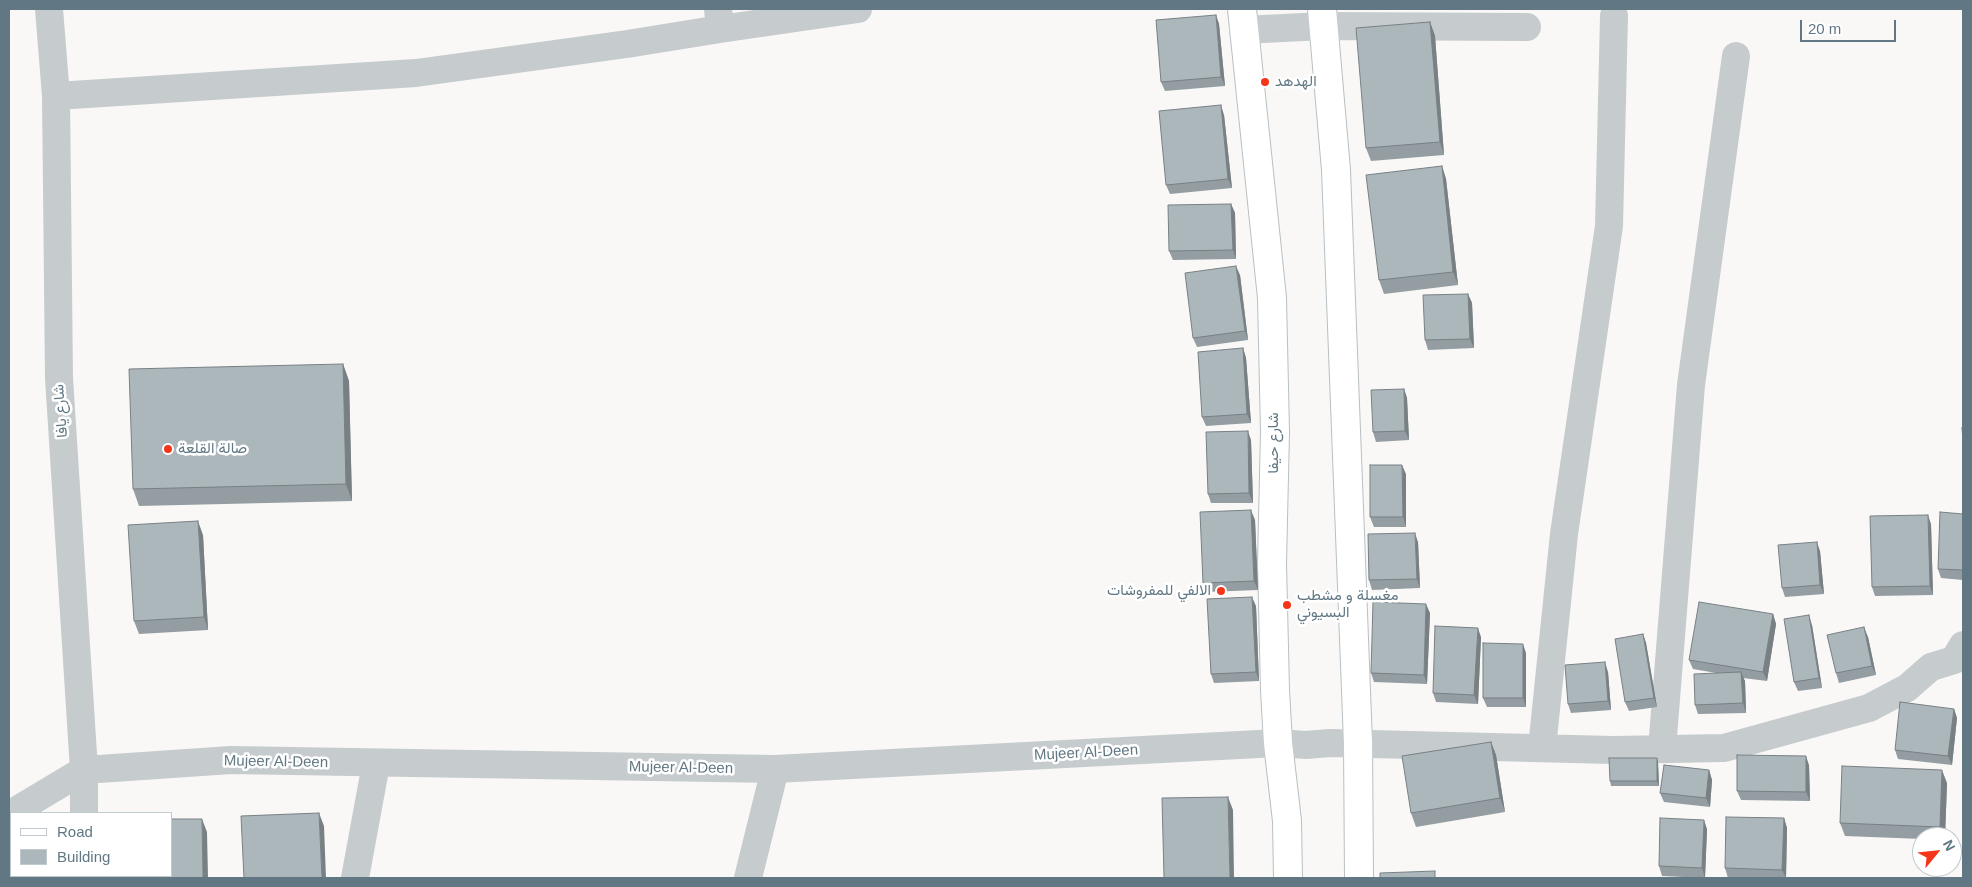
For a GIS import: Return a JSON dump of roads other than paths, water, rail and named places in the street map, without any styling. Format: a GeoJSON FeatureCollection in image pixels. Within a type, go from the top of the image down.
{"type":"FeatureCollection","features":[{"type":"Feature","properties":{"kind":"main road"},"geometry":{"type":"LineString","coordinates":[[1323,17],[1336,170],[1358,743],[1360,878]]}},
{"type":"Feature","properties":{"kind":"main road","name":"شارع حيفا"},"geometry":{"type":"LineString","coordinates":[[1242,19],[1272,298],[1275,432],[1272,563],[1274,690],[1287,821],[1288,878]]}},
{"type":"Feature","properties":{"kind":"street","name":"شارع يافا"},"geometry":{"type":"LineString","coordinates":[[49,9],[56,96],[59,378],[84,770],[84,812]]}},
{"type":"Feature","properties":{"kind":"street"},"geometry":{"type":"LineString","coordinates":[[56,96],[416,73],[627,44],[719,19],[858,9]]}},
{"type":"Feature","properties":{"kind":"street"},"geometry":{"type":"LineString","coordinates":[[1542,748],[1564,534],[1609,226],[1614,16]]}},
{"type":"Feature","properties":{"kind":"street"},"geometry":{"type":"LineString","coordinates":[[1242,19],[1323,17],[1527,27]]}},
{"type":"Feature","properties":{"kind":"street"},"geometry":{"type":"LineString","coordinates":[[1662,749],[1691,385],[1736,56]]}},
{"type":"Feature","properties":{"kind":"street","name":"Mujeer Al-Deen"},"geometry":{"type":"LineString","coordinates":[[84,770],[231,760],[775,770],[1278,743],[1306,745],[1358,743],[1542,748],[1724,748],[1869,708],[1908,688],[1931,667],[1954,660],[1963,645]]}},
{"type":"Feature","properties":{"kind":"street"},"geometry":{"type":"LineString","coordinates":[[355,878],[376,764]]}},
{"type":"Feature","properties":{"kind":"street"},"geometry":{"type":"LineString","coordinates":[[14,812],[84,770]]}},
{"type":"Feature","properties":{"kind":"street"},"geometry":{"type":"LineString","coordinates":[[748,878],[775,770]]}},
{"type":"Feature","properties":{"kind":"place","name":"الهدهد"},"geometry":{"type":"Point","coordinates":[1265,82]}},
{"type":"Feature","properties":{"kind":"place","name":"صالة القلعة"},"geometry":{"type":"Point","coordinates":[168,449]}},
{"type":"Feature","properties":{"kind":"place","name":"الالفي للمفروشات"},"geometry":{"type":"Point","coordinates":[1221,591]}},
{"type":"Feature","properties":{"kind":"place","name":"مغسلة و مشطب البسيوني"},"geometry":{"type":"Point","coordinates":[1287,605]}}]}
